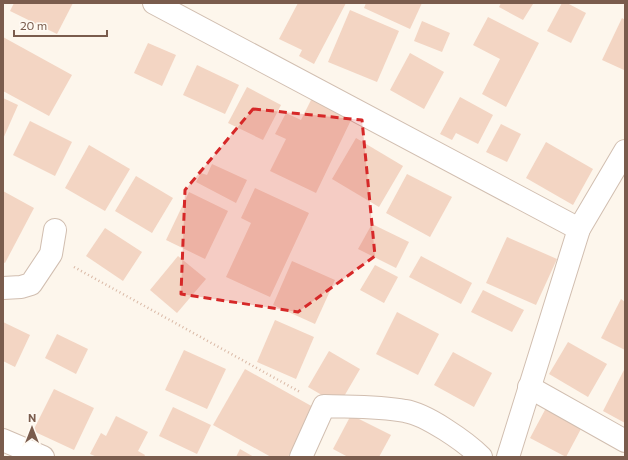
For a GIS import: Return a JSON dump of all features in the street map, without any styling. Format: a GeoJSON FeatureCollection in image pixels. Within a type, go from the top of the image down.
{"type":"FeatureCollection","features":[{"type":"Feature","properties":{"kind":"street"},"geometry":{"type":"LineString","coordinates":[[154,3],[579,229]]}},
{"type":"Feature","properties":{"kind":"street"},"geometry":{"type":"LineString","coordinates":[[508,457],[528,387],[579,229],[625,151]]}},
{"type":"Feature","properties":{"kind":"street"},"geometry":{"type":"LineString","coordinates":[[3,288],[21,287],[31,284],[50,254],[55,230]]}},
{"type":"Feature","properties":{"kind":"street"},"geometry":{"type":"LineString","coordinates":[[528,387],[625,441]]}},
{"type":"Feature","properties":{"kind":"street"},"geometry":{"type":"LineString","coordinates":[[301,457],[324,406],[406,411],[442,427],[473,449],[481,457]]}},
{"type":"Feature","properties":{"kind":"street"},"geometry":{"type":"LineString","coordinates":[[3,440],[43,457]]}},
{"type":"Feature","properties":{"kind":"path"},"geometry":{"type":"LineString","coordinates":[[50,254],[324,406]]}},
{"type":"Feature","properties":{"kind":"highlighted area"},"geometry":{"type":"Polygon","coordinates":[[[253,109],[362,120],[375,256],[298,312],[181,294],[185,190],[253,109]]]}},
{"type":"Feature","properties":{"kind":"building"},"geometry":{"type":"Polygon","coordinates":[[[14,3],[73,3],[57,34],[10,11],[14,3]]]}},
{"type":"Feature","properties":{"kind":"building"},"geometry":{"type":"Polygon","coordinates":[[[298,3],[346,3],[314,64],[299,56],[302,50],[279,39],[298,3]]]}},
{"type":"Feature","properties":{"kind":"building"},"geometry":{"type":"Polygon","coordinates":[[[366,3],[422,3],[410,29],[364,8],[366,3]]]}},
{"type":"Feature","properties":{"kind":"building"},"geometry":{"type":"Polygon","coordinates":[[[501,3],[533,4],[523,20],[499,7],[501,3]]]}},
{"type":"Feature","properties":{"kind":"building"},"geometry":{"type":"Polygon","coordinates":[[[562,3],[567,3],[586,13],[571,43],[547,31],[562,3]]]}},
{"type":"Feature","properties":{"kind":"building"},"geometry":{"type":"Polygon","coordinates":[[[350,10],[399,31],[377,82],[328,62],[350,10]]]}},
{"type":"Feature","properties":{"kind":"building"},"geometry":{"type":"Polygon","coordinates":[[[488,17],[539,43],[506,107],[482,94],[500,59],[473,45],[488,17]]]}},
{"type":"Feature","properties":{"kind":"building"},"geometry":{"type":"Polygon","coordinates":[[[622,18],[625,20],[624,70],[602,60],[622,18]]]}},
{"type":"Feature","properties":{"kind":"building"},"geometry":{"type":"Polygon","coordinates":[[[422,21],[450,33],[442,52],[414,41],[422,21]]]}},
{"type":"Feature","properties":{"kind":"building"},"geometry":{"type":"Polygon","coordinates":[[[3,37],[72,75],[49,116],[3,91],[3,37]]]}},
{"type":"Feature","properties":{"kind":"building"},"geometry":{"type":"Polygon","coordinates":[[[148,43],[176,55],[162,86],[134,73],[148,43]]]}},
{"type":"Feature","properties":{"kind":"building"},"geometry":{"type":"Polygon","coordinates":[[[410,53],[444,72],[424,109],[390,90],[410,53]]]}},
{"type":"Feature","properties":{"kind":"building"},"geometry":{"type":"Polygon","coordinates":[[[197,65],[239,85],[225,114],[183,95],[197,65]]]}},
{"type":"Feature","properties":{"kind":"building"},"geometry":{"type":"Polygon","coordinates":[[[247,87],[281,105],[263,140],[228,123],[247,87]]]}},
{"type":"Feature","properties":{"kind":"building"},"geometry":{"type":"Polygon","coordinates":[[[460,97],[493,115],[478,144],[456,133],[452,140],[440,134],[460,97]]]}},
{"type":"Feature","properties":{"kind":"building"},"geometry":{"type":"Polygon","coordinates":[[[3,98],[18,105],[3,139],[3,98]]]}},
{"type":"Feature","properties":{"kind":"building"},"geometry":{"type":"Polygon","coordinates":[[[312,98],[352,118],[316,193],[270,171],[286,139],[275,134],[286,113],[301,120],[312,98]]]}},
{"type":"Feature","properties":{"kind":"building"},"geometry":{"type":"Polygon","coordinates":[[[30,121],[72,142],[55,176],[13,155],[30,121]]]}},
{"type":"Feature","properties":{"kind":"building"},"geometry":{"type":"Polygon","coordinates":[[[501,124],[521,134],[507,162],[486,152],[501,124]]]}},
{"type":"Feature","properties":{"kind":"building"},"geometry":{"type":"Polygon","coordinates":[[[356,138],[403,166],[379,207],[332,179],[356,138]]]}},
{"type":"Feature","properties":{"kind":"building"},"geometry":{"type":"Polygon","coordinates":[[[546,142],[593,169],[573,205],[526,178],[546,142]]]}},
{"type":"Feature","properties":{"kind":"building"},"geometry":{"type":"Polygon","coordinates":[[[89,145],[130,169],[105,211],[65,188],[89,145]]]}},
{"type":"Feature","properties":{"kind":"building"},"geometry":{"type":"Polygon","coordinates":[[[212,164],[247,180],[236,203],[196,182],[201,173],[207,175],[212,164]]]}},
{"type":"Feature","properties":{"kind":"building"},"geometry":{"type":"Polygon","coordinates":[[[407,174],[452,197],[430,237],[386,213],[407,174]]]}},
{"type":"Feature","properties":{"kind":"building"},"geometry":{"type":"Polygon","coordinates":[[[136,176],[173,198],[152,233],[115,211],[136,176]]]}},
{"type":"Feature","properties":{"kind":"building"},"geometry":{"type":"Polygon","coordinates":[[[255,188],[309,213],[270,297],[226,277],[251,223],[241,218],[255,188]]]}},
{"type":"Feature","properties":{"kind":"building"},"geometry":{"type":"Polygon","coordinates":[[[3,191],[34,208],[5,263],[3,262],[3,191]]]}},
{"type":"Feature","properties":{"kind":"building"},"geometry":{"type":"Polygon","coordinates":[[[189,192],[228,211],[205,259],[166,240],[189,192]]]}},
{"type":"Feature","properties":{"kind":"building"},"geometry":{"type":"Polygon","coordinates":[[[372,224],[409,242],[396,268],[358,249],[372,224]]]}},
{"type":"Feature","properties":{"kind":"building"},"geometry":{"type":"Polygon","coordinates":[[[105,228],[142,252],[123,281],[86,256],[105,228]]]}},
{"type":"Feature","properties":{"kind":"building"},"geometry":{"type":"Polygon","coordinates":[[[507,237],[557,259],[536,305],[486,283],[507,237]]]}},
{"type":"Feature","properties":{"kind":"building"},"geometry":{"type":"Polygon","coordinates":[[[178,256],[206,279],[177,313],[150,290],[178,256]]]}},
{"type":"Feature","properties":{"kind":"building"},"geometry":{"type":"Polygon","coordinates":[[[421,256],[472,283],[461,304],[409,277],[421,256]]]}},
{"type":"Feature","properties":{"kind":"building"},"geometry":{"type":"Polygon","coordinates":[[[292,261],[335,280],[315,324],[273,305],[292,261]]]}},
{"type":"Feature","properties":{"kind":"building"},"geometry":{"type":"Polygon","coordinates":[[[375,265],[398,277],[384,303],[360,290],[375,265]]]}},
{"type":"Feature","properties":{"kind":"building"},"geometry":{"type":"Polygon","coordinates":[[[483,290],[524,310],[512,332],[471,312],[483,290]]]}},
{"type":"Feature","properties":{"kind":"building"},"geometry":{"type":"Polygon","coordinates":[[[621,299],[625,302],[625,350],[601,338],[621,299]]]}},
{"type":"Feature","properties":{"kind":"building"},"geometry":{"type":"Polygon","coordinates":[[[397,312],[439,334],[418,375],[376,354],[397,312]]]}},
{"type":"Feature","properties":{"kind":"building"},"geometry":{"type":"Polygon","coordinates":[[[275,320],[314,337],[296,379],[257,362],[275,320]]]}},
{"type":"Feature","properties":{"kind":"building"},"geometry":{"type":"Polygon","coordinates":[[[3,322],[30,335],[15,367],[3,361],[3,322]]]}},
{"type":"Feature","properties":{"kind":"building"},"geometry":{"type":"Polygon","coordinates":[[[57,334],[88,349],[76,374],[45,358],[57,334]]]}},
{"type":"Feature","properties":{"kind":"building"},"geometry":{"type":"Polygon","coordinates":[[[568,342],[607,364],[588,397],[549,374],[568,342]]]}},
{"type":"Feature","properties":{"kind":"building"},"geometry":{"type":"Polygon","coordinates":[[[184,350],[226,369],[207,409],[165,390],[184,350]]]}},
{"type":"Feature","properties":{"kind":"building"},"geometry":{"type":"Polygon","coordinates":[[[329,351],[360,369],[339,405],[308,387],[329,351]]]}},
{"type":"Feature","properties":{"kind":"building"},"geometry":{"type":"Polygon","coordinates":[[[453,352],[492,373],[474,407],[434,385],[453,352]]]}},
{"type":"Feature","properties":{"kind":"building"},"geometry":{"type":"Polygon","coordinates":[[[625,368],[625,423],[603,411],[625,368]]]}},
{"type":"Feature","properties":{"kind":"building"},"geometry":{"type":"Polygon","coordinates":[[[245,369],[315,408],[288,457],[271,457],[213,425],[245,369]]]}},
{"type":"Feature","properties":{"kind":"building"},"geometry":{"type":"Polygon","coordinates":[[[54,389],[94,408],[74,450],[33,431],[54,389]]]}},
{"type":"Feature","properties":{"kind":"building"},"geometry":{"type":"Polygon","coordinates":[[[173,407],[211,425],[197,454],[159,436],[173,407]]]}},
{"type":"Feature","properties":{"kind":"building"},"geometry":{"type":"Polygon","coordinates":[[[546,408],[582,427],[566,457],[530,438],[546,408]]]}},
{"type":"Feature","properties":{"kind":"building"},"geometry":{"type":"Polygon","coordinates":[[[351,415],[391,435],[379,457],[348,457],[333,449],[351,415]]]}},
{"type":"Feature","properties":{"kind":"building"},"geometry":{"type":"Polygon","coordinates":[[[116,416],[148,432],[138,451],[145,455],[144,457],[97,457],[90,454],[101,433],[106,436],[116,416]]]}},
{"type":"Feature","properties":{"kind":"building"},"geometry":{"type":"Polygon","coordinates":[[[240,449],[254,457],[236,457],[240,449]]]}}]}
